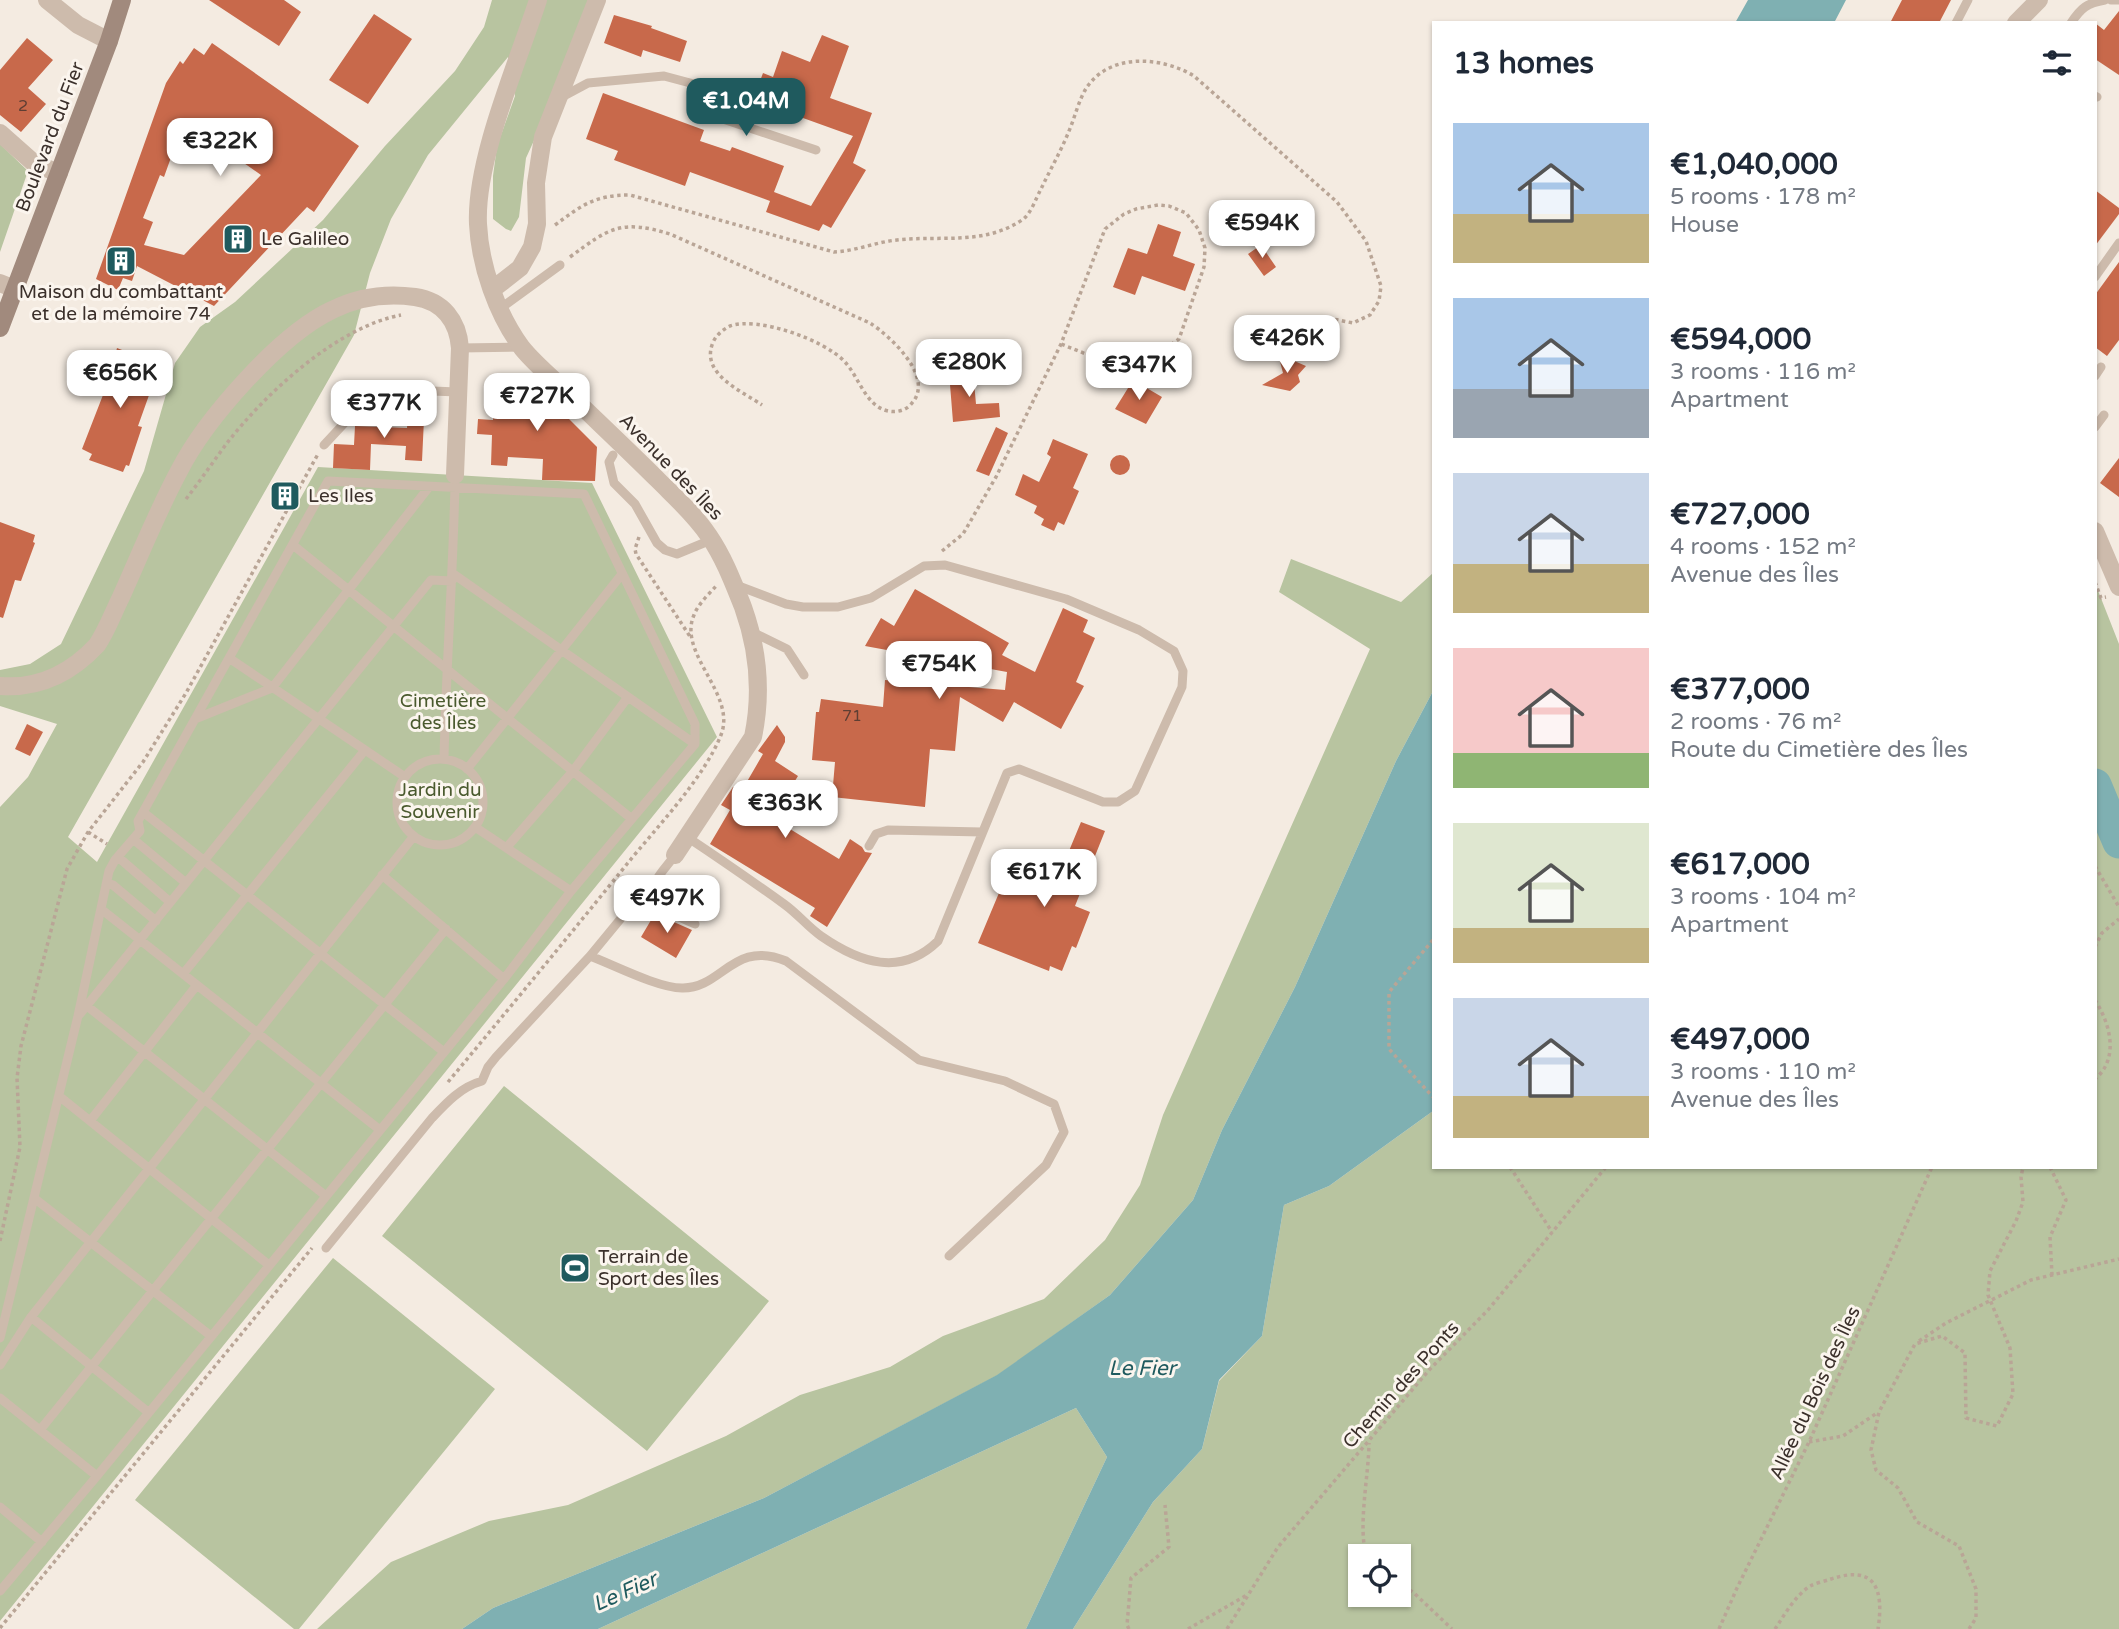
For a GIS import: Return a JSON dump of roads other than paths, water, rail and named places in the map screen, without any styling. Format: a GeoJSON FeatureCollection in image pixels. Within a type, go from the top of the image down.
{"type":"FeatureCollection","features":[{"type":"Feature","properties":{"kind":"main road","name":"Boulevard du Fier"},"geometry":{"type":"LineString","coordinates":[[0,328],[8,286],[59,173],[122,0]]}},
{"type":"Feature","properties":{"kind":"street"},"geometry":{"type":"LineString","coordinates":[[47,0],[78,26],[109,41]]}},
{"type":"Feature","properties":{"kind":"street","name":"Avenue des Îles"},"geometry":{"type":"LineString","coordinates":[[538,0],[494,132],[480,192],[480,238],[493,289],[522,347],[684,506],[711,540],[735,584],[751,632],[758,681],[758,715],[753,737],[675,855]]}},
{"type":"Feature","properties":{"kind":"street"},"geometry":{"type":"LineString","coordinates":[[493,289],[520,268],[534,240],[537,224],[536,183],[543,137],[597,0]]}},
{"type":"Feature","properties":{"kind":"street"},"geometry":{"type":"LineString","coordinates":[[2018,21],[2039,0]]}},
{"type":"Feature","properties":{"kind":"street"},"geometry":{"type":"LineString","coordinates":[[0,133],[35,164],[59,173]]}},
{"type":"Feature","properties":{"kind":"street"},"geometry":{"type":"LineString","coordinates":[[0,686],[19,686],[51,679],[76,665],[97,645],[178,471],[199,436],[254,373],[314,320],[330,311],[383,296],[418,298],[437,305],[452,318],[460,348],[455,481]]}},
{"type":"Feature","properties":{"kind":"street"},"geometry":{"type":"LineString","coordinates":[[2097,536],[2119,587]]}},
{"type":"Feature","properties":{"kind":"lane"},"geometry":{"type":"LineString","coordinates":[[1957,21],[1968,0]]}},
{"type":"Feature","properties":{"kind":"lane"},"geometry":{"type":"LineString","coordinates":[[2072,21],[2082,7],[2091,2],[2105,0]]}},
{"type":"Feature","properties":{"kind":"lane"},"geometry":{"type":"LineString","coordinates":[[2111,0],[2119,0]]}},
{"type":"Feature","properties":{"kind":"lane"},"geometry":{"type":"LineString","coordinates":[[558,99],[588,83],[664,76],[735,96],[726,120],[816,150]]}},
{"type":"Feature","properties":{"kind":"lane"},"geometry":{"type":"LineString","coordinates":[[2097,274],[2119,243]]}},
{"type":"Feature","properties":{"kind":"lane"},"geometry":{"type":"LineString","coordinates":[[501,308],[560,265]]}},
{"type":"Feature","properties":{"kind":"lane"},"geometry":{"type":"LineString","coordinates":[[460,348],[522,347]]}},
{"type":"Feature","properties":{"kind":"lane"},"geometry":{"type":"LineString","coordinates":[[2097,373],[2101,366]]}},
{"type":"Feature","properties":{"kind":"lane"},"geometry":{"type":"LineString","coordinates":[[324,445],[351,416],[406,390],[458,392]]}},
{"type":"Feature","properties":{"kind":"lane"},"geometry":{"type":"LineString","coordinates":[[2097,424],[2104,415]]}},
{"type":"Feature","properties":{"kind":"lane"},"geometry":{"type":"LineString","coordinates":[[613,454],[608,462],[614,482],[635,504],[657,543],[670,553],[684,552],[711,540]]}},
{"type":"Feature","properties":{"kind":"lane"},"geometry":{"type":"LineString","coordinates":[[0,1338],[78,1016],[109,871],[140,831],[138,821],[328,481],[429,486],[455,481],[584,494],[695,724],[695,744],[571,891],[504,979],[0,1591]]}},
{"type":"Feature","properties":{"kind":"lane"},"geometry":{"type":"LineString","coordinates":[[444,759],[455,481]]}},
{"type":"Feature","properties":{"kind":"lane"},"geometry":{"type":"LineString","coordinates":[[195,719],[272,688],[429,486]]}},
{"type":"Feature","properties":{"kind":"lane"},"geometry":{"type":"LineString","coordinates":[[293,545],[632,819]]}},
{"type":"Feature","properties":{"kind":"lane"},"geometry":{"type":"LineString","coordinates":[[687,837],[790,908],[821,936],[862,958],[895,963],[918,956],[939,941],[1004,776],[1014,769],[1023,770],[1103,802],[1118,802],[1130,796],[1135,791],[1182,687],[1183,671],[1178,657],[1168,646],[1139,629],[1066,599],[945,565],[924,566],[871,598],[838,607],[786,604],[735,584]]}},
{"type":"Feature","properties":{"kind":"lane"},"geometry":{"type":"LineString","coordinates":[[467,769],[622,574]]}},
{"type":"Feature","properties":{"kind":"lane"},"geometry":{"type":"LineString","coordinates":[[78,1016],[431,580],[452,577],[562,650],[695,744]]}},
{"type":"Feature","properties":{"kind":"lane"},"geometry":{"type":"LineString","coordinates":[[751,632],[787,649],[804,675]]}},
{"type":"Feature","properties":{"kind":"lane"},"geometry":{"type":"LineString","coordinates":[[229,658],[405,777]]}},
{"type":"Feature","properties":{"kind":"lane"},"geometry":{"type":"LineString","coordinates":[[507,847],[573,771],[628,696]]}},
{"type":"Feature","properties":{"kind":"lane"},"geometry":{"type":"LineString","coordinates":[[183,974],[365,750]]}},
{"type":"Feature","properties":{"kind":"lane"},"geometry":{"type":"LineString","coordinates":[[444,759],[456,762],[476,778],[481,790],[481,816],[466,836],[442,845],[429,844],[414,836],[400,820],[397,794],[405,777],[419,764],[444,759]]}},
{"type":"Feature","properties":{"kind":"lane"},"geometry":{"type":"LineString","coordinates":[[143,812],[444,1052]]}},
{"type":"Feature","properties":{"kind":"lane"},"geometry":{"type":"LineString","coordinates":[[475,827],[571,891]]}},
{"type":"Feature","properties":{"kind":"lane"},"geometry":{"type":"LineString","coordinates":[[869,846],[876,834],[888,830],[982,832]]}},
{"type":"Feature","properties":{"kind":"lane"},"geometry":{"type":"LineString","coordinates":[[0,1365],[31,1317],[414,836]]}},
{"type":"Feature","properties":{"kind":"lane"},"geometry":{"type":"LineString","coordinates":[[132,839],[186,883]]}},
{"type":"Feature","properties":{"kind":"lane"},"geometry":{"type":"LineString","coordinates":[[326,1248],[432,1118],[465,1087],[482,1081],[496,1057],[590,956],[632,905],[654,885],[675,855]]}},
{"type":"Feature","properties":{"kind":"lane"},"geometry":{"type":"LineString","coordinates":[[118,857],[170,902]]}},
{"type":"Feature","properties":{"kind":"lane"},"geometry":{"type":"LineString","coordinates":[[382,875],[504,979]]}},
{"type":"Feature","properties":{"kind":"lane"},"geometry":{"type":"LineString","coordinates":[[107,883],[156,921]]}},
{"type":"Feature","properties":{"kind":"lane"},"geometry":{"type":"LineString","coordinates":[[654,885],[654,895],[658,903],[666,910],[695,924]]}},
{"type":"Feature","properties":{"kind":"lane"},"geometry":{"type":"LineString","coordinates":[[101,909],[380,1130]]}},
{"type":"Feature","properties":{"kind":"lane"},"geometry":{"type":"LineString","coordinates":[[40,1430],[446,929]]}},
{"type":"Feature","properties":{"kind":"lane"},"geometry":{"type":"LineString","coordinates":[[590,956],[666,985],[682,988],[699,985],[750,957],[777,957],[919,1060],[1005,1081],[1055,1104],[1064,1132],[1045,1165],[949,1256]]}},
{"type":"Feature","properties":{"kind":"lane"},"geometry":{"type":"LineString","coordinates":[[90,1121],[197,985]]}},
{"type":"Feature","properties":{"kind":"lane"},"geometry":{"type":"LineString","coordinates":[[87,1006],[326,1196]]}},
{"type":"Feature","properties":{"kind":"lane"},"geometry":{"type":"LineString","coordinates":[[59,1096],[270,1265]]}},
{"type":"Feature","properties":{"kind":"lane"},"geometry":{"type":"LineString","coordinates":[[34,1198],[211,1336]]}},
{"type":"Feature","properties":{"kind":"lane"},"geometry":{"type":"LineString","coordinates":[[31,1317],[148,1412]]}},
{"type":"Feature","properties":{"kind":"lane"},"geometry":{"type":"LineString","coordinates":[[0,1398],[97,1476]]}},
{"type":"Feature","properties":{"kind":"lane"},"geometry":{"type":"LineString","coordinates":[[0,1507],[41,1542]]}},
{"type":"Feature","properties":{"kind":"water"},"geometry":{"type":"Polygon","coordinates":[[[1748,0],[1846,0],[1835,21],[1736,21],[1748,0]]]}},
{"type":"Feature","properties":{"kind":"water","name":"Le Fier"},"geometry":{"type":"Polygon","coordinates":[[[1432,693],[1432,1112],[1329,1186],[1284,1205],[1262,1336],[1219,1380],[1202,1449],[1153,1502],[1073,1629],[1026,1629],[1107,1457],[1076,1408],[598,1629],[462,1629],[493,1608],[764,1498],[997,1375],[1110,1295],[1193,1200],[1222,1130],[1295,987],[1396,761],[1432,693]]]}},
{"type":"Feature","properties":{"kind":"waterway"},"geometry":{"type":"LineString","coordinates":[[2097,790],[2119,842]]}},
{"type":"Feature","properties":{"kind":"place","name":"Le Galileo"},"geometry":{"type":"Point","coordinates":[238,239]}},
{"type":"Feature","properties":{"kind":"place","name":"Maison du combattant et de la mémoire 74"},"geometry":{"type":"Point","coordinates":[121,261]}},
{"type":"Feature","properties":{"kind":"place","name":"Les Iles"},"geometry":{"type":"Point","coordinates":[285,496]}},
{"type":"Feature","properties":{"kind":"place","name":"Terrain de Sport des Îles"},"geometry":{"type":"Point","coordinates":[575,1268]}},
{"type":"Feature","properties":{"kind":"park label","name":"Cimetière des Îles"},"geometry":{"type":"Point","coordinates":[443,712]}},
{"type":"Feature","properties":{"kind":"park label","name":"Jardin du Souvenir"},"geometry":{"type":"Point","coordinates":[440,801]}}]}
